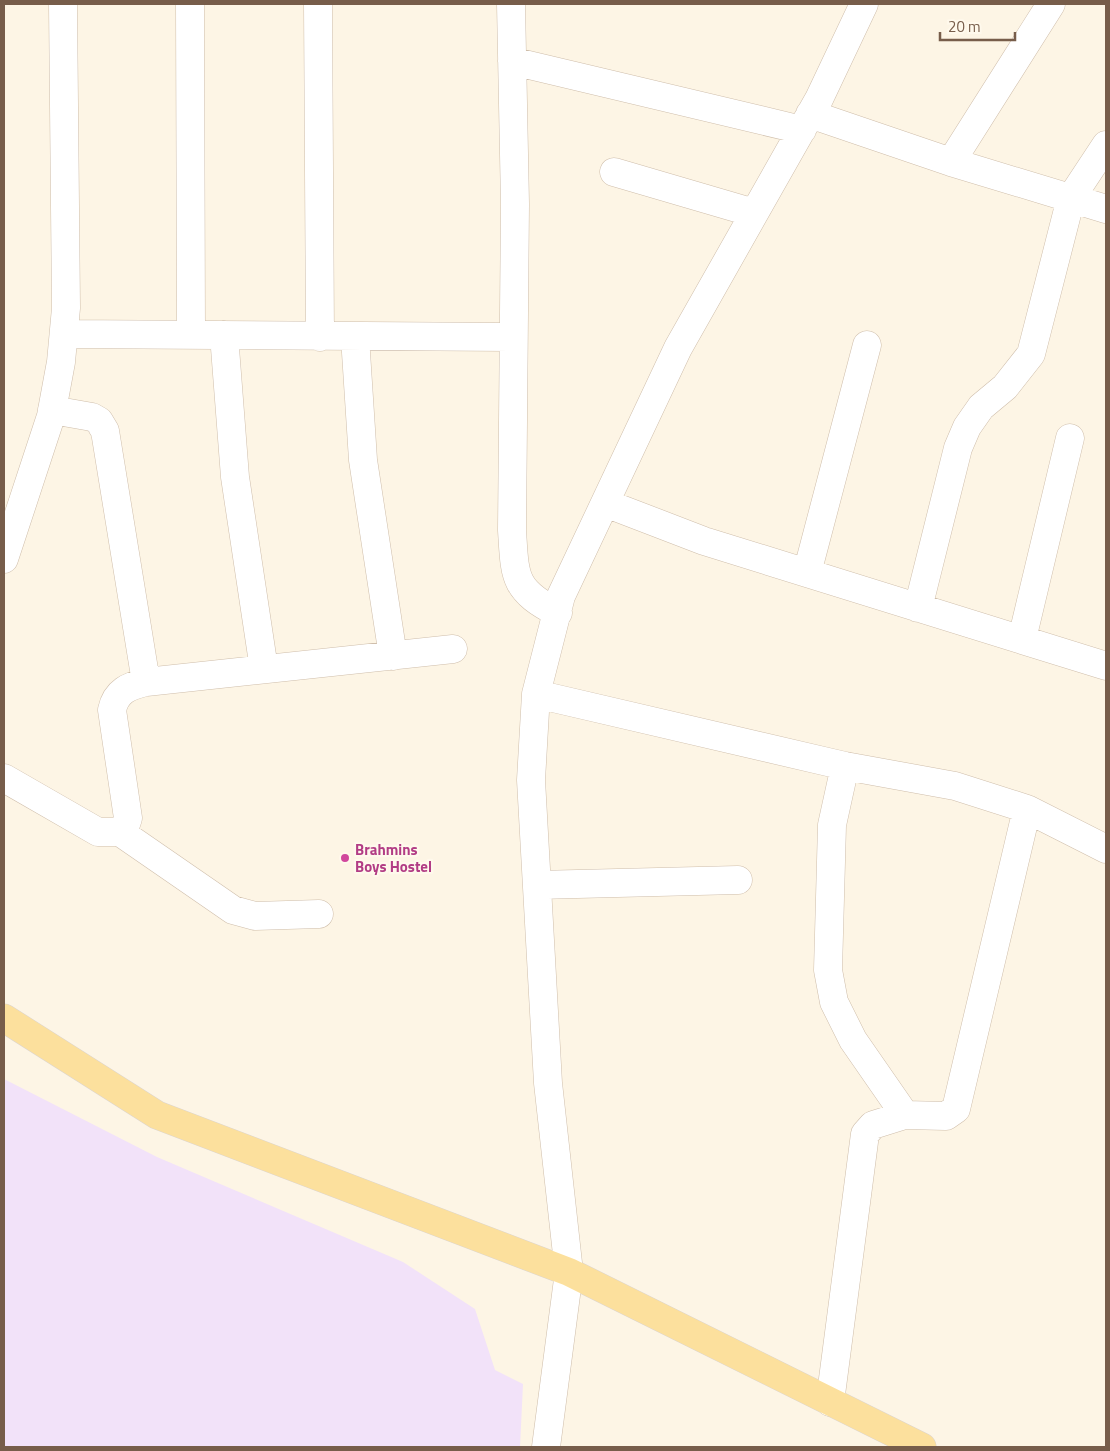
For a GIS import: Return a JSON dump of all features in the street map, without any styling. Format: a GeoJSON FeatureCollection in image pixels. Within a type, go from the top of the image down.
{"type":"FeatureCollection","features":[{"type":"Feature","properties":{"kind":"main road"},"geometry":{"type":"LineString","coordinates":[[4,1018],[157,1115],[569,1272],[922,1447]]}},
{"type":"Feature","properties":{"kind":"street"},"geometry":{"type":"LineString","coordinates":[[4,559],[52,410],[64,334],[66,308],[63,4]]}},
{"type":"Feature","properties":{"kind":"street"},"geometry":{"type":"LineString","coordinates":[[190,4],[191,334]]}},
{"type":"Feature","properties":{"kind":"street"},"geometry":{"type":"LineString","coordinates":[[318,4],[320,337]]}},
{"type":"Feature","properties":{"kind":"street"},"geometry":{"type":"LineString","coordinates":[[511,4],[515,204],[512,530],[515,571],[522,588],[535,601],[558,613]]}},
{"type":"Feature","properties":{"kind":"street"},"geometry":{"type":"LineString","coordinates":[[546,1447],[569,1272],[548,1083],[531,780],[536,694],[561,596],[678,348],[806,122],[864,4]]}},
{"type":"Feature","properties":{"kind":"street"},"geometry":{"type":"LineString","coordinates":[[951,162],[1051,4]]}},
{"type":"Feature","properties":{"kind":"street"},"geometry":{"type":"LineString","coordinates":[[512,60],[806,122],[951,162],[1106,209]]}},
{"type":"Feature","properties":{"kind":"street"},"geometry":{"type":"LineString","coordinates":[[918,608],[958,448],[967,427],[981,407],[1005,387],[1031,354],[1071,198],[1106,145]]}},
{"type":"Feature","properties":{"kind":"street"},"geometry":{"type":"LineString","coordinates":[[614,172],[754,213]]}},
{"type":"Feature","properties":{"kind":"street"},"geometry":{"type":"LineString","coordinates":[[64,334],[513,337]]}},
{"type":"Feature","properties":{"kind":"street"},"geometry":{"type":"LineString","coordinates":[[224,335],[234,477],[264,669]]}},
{"type":"Feature","properties":{"kind":"street"},"geometry":{"type":"LineString","coordinates":[[355,337],[363,460],[393,656]]}},
{"type":"Feature","properties":{"kind":"street"},"geometry":{"type":"LineString","coordinates":[[807,573],[867,345]]}},
{"type":"Feature","properties":{"kind":"street"},"geometry":{"type":"LineString","coordinates":[[52,410],[92,418],[99,421],[105,430],[146,682]]}},
{"type":"Feature","properties":{"kind":"street"},"geometry":{"type":"LineString","coordinates":[[1022,639],[1070,438]]}},
{"type":"Feature","properties":{"kind":"street"},"geometry":{"type":"LineString","coordinates":[[605,503],[704,540],[1106,666]]}},
{"type":"Feature","properties":{"kind":"street"},"geometry":{"type":"LineString","coordinates":[[120,832],[126,827],[128,818],[112,710],[114,699],[131,686],[146,682],[453,649]]}},
{"type":"Feature","properties":{"kind":"street"},"geometry":{"type":"LineString","coordinates":[[536,694],[845,766],[955,786],[1027,809],[1106,849]]}},
{"type":"Feature","properties":{"kind":"street"},"geometry":{"type":"LineString","coordinates":[[845,766],[832,825],[828,970],[834,1002],[854,1040],[905,1116]]}},
{"type":"Feature","properties":{"kind":"street"},"geometry":{"type":"LineString","coordinates":[[4,778],[98,832],[120,832],[233,910],[256,916],[320,914]]}},
{"type":"Feature","properties":{"kind":"street"},"geometry":{"type":"LineString","coordinates":[[830,1402],[865,1134],[873,1125],[905,1116],[946,1116],[956,1109],[1027,809]]}},
{"type":"Feature","properties":{"kind":"street"},"geometry":{"type":"LineString","coordinates":[[537,885],[738,880]]}},
{"type":"Feature","properties":{"kind":"shaded area"},"geometry":{"type":"Polygon","coordinates":[[[4,1079],[157,1157],[403,1262],[475,1309],[495,1370],[523,1384],[520,1447],[4,1447],[4,1079]]]}},
{"type":"Feature","properties":{"kind":"place","name":"Brahmins Boys Hostel"},"geometry":{"type":"Point","coordinates":[345,858]}}]}
